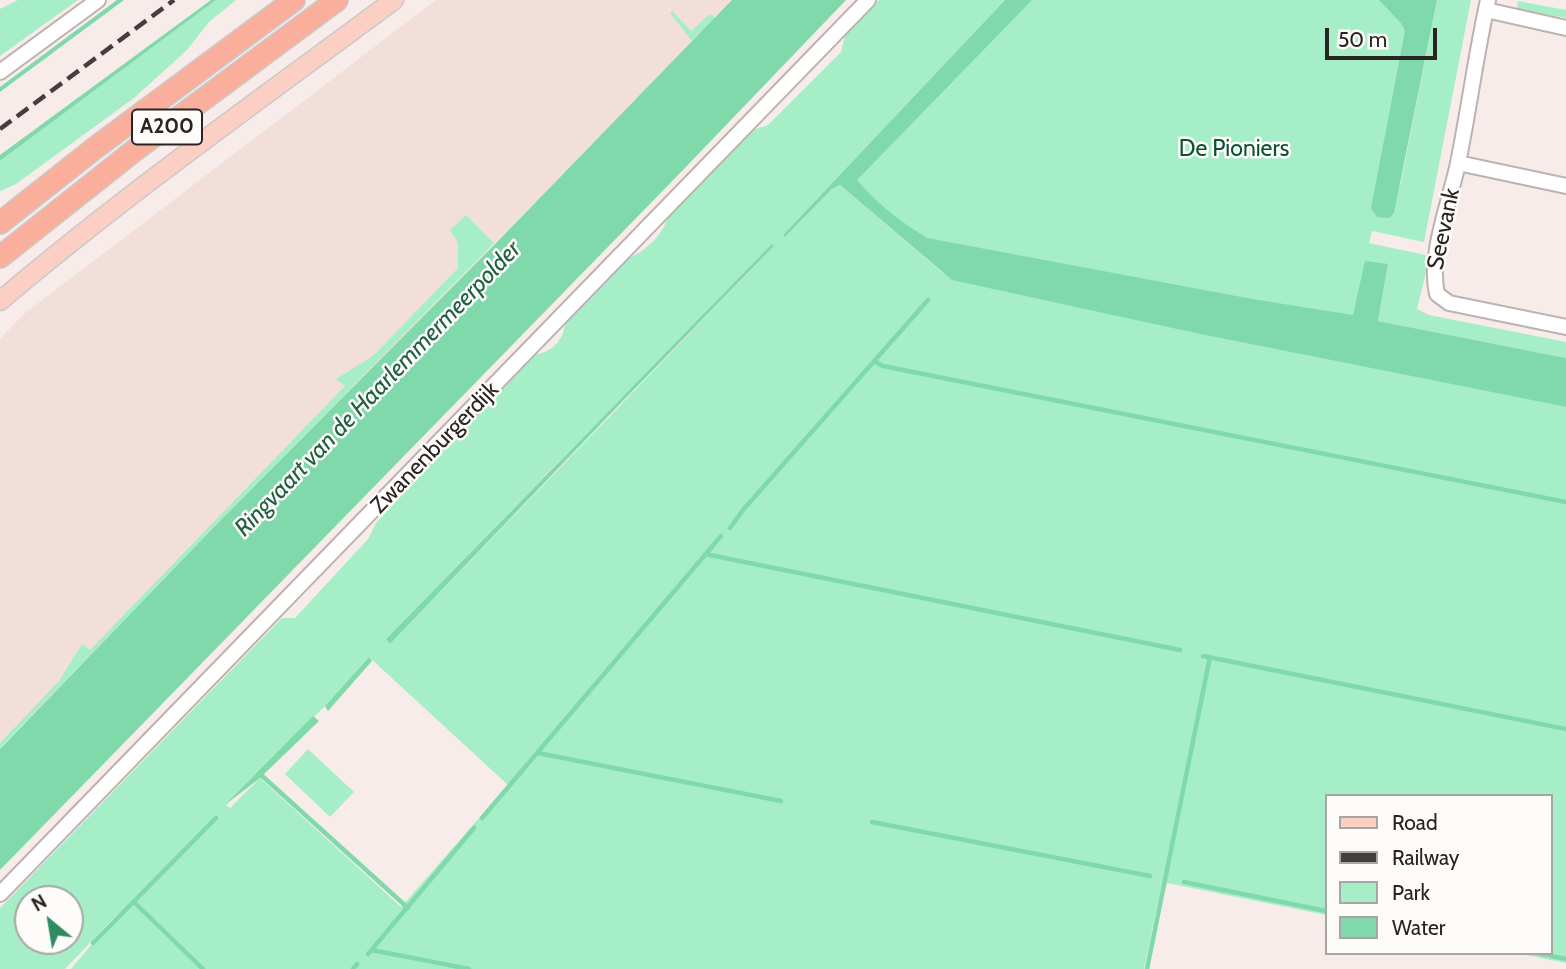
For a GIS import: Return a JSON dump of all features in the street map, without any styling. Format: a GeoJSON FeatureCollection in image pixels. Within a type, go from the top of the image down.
{"type":"FeatureCollection","features":[{"type":"Feature","properties":{"kind":"highway","name":"A200"},"geometry":{"type":"LineString","coordinates":[[0,223],[95,148],[294,0]]}},
{"type":"Feature","properties":{"kind":"highway","name":"A200"},"geometry":{"type":"LineString","coordinates":[[0,257],[135,150],[337,0]]}},
{"type":"Feature","properties":{"kind":"main road"},"geometry":{"type":"LineString","coordinates":[[0,301],[61,249],[182,156],[394,0]]}},
{"type":"Feature","properties":{"kind":"street"},"geometry":{"type":"LineString","coordinates":[[0,72],[98,0]]}},
{"type":"Feature","properties":{"kind":"street","name":"Zwanenburgerdijk"},"geometry":{"type":"LineString","coordinates":[[0,894],[868,0]]}},
{"type":"Feature","properties":{"kind":"street","name":"Seevank"},"geometry":{"type":"LineString","coordinates":[[1566,28],[1487,5],[1458,163],[1436,254],[1434,280],[1437,294],[1449,303],[1566,327]]}},
{"type":"Feature","properties":{"kind":"street","name":"Seevank"},"geometry":{"type":"LineString","coordinates":[[1458,163],[1566,186]]}},
{"type":"Feature","properties":{"kind":"shaded area"},"geometry":{"type":"Polygon","coordinates":[[[436,0],[733,0],[0,748],[0,339],[24,314],[436,0]]]}},
{"type":"Feature","properties":{"kind":"green space"},"geometry":{"type":"Polygon","coordinates":[[[18,0],[78,0],[0,56],[0,9],[18,0]]]}},
{"type":"Feature","properties":{"kind":"green space"},"geometry":{"type":"Polygon","coordinates":[[[216,0],[236,0],[209,22],[187,50],[134,98],[16,184],[0,191],[0,161],[216,0]]]}},
{"type":"Feature","properties":{"kind":"green space"},"geometry":{"type":"Polygon","coordinates":[[[879,0],[1005,0],[783,235],[785,237],[832,189],[840,185],[943,273],[1200,334],[1566,407],[1566,963],[1526,955],[1552,955],[1552,794],[1324,794],[1324,915],[1162,882],[1144,969],[71,969],[119,912],[84,949],[84,885],[22,885],[282,618],[295,618],[368,539],[376,523],[533,355],[545,352],[555,345],[562,335],[565,322],[629,258],[653,242],[668,218],[750,131],[768,125],[841,52],[845,35],[879,0]],[[774,246],[568,452],[386,639],[390,644],[774,246]],[[369,657],[325,706],[226,805],[230,808],[260,778],[401,907],[508,785],[369,657]]]}},
{"type":"Feature","properties":{"kind":"green space","name":"De Pioniers"},"geometry":{"type":"Polygon","coordinates":[[[1021,0],[1390,0],[1414,22],[1399,192],[1437,0],[1471,0],[1424,242],[1372,231],[1369,243],[1430,256],[1417,309],[1429,315],[1566,342],[1566,358],[1378,321],[1388,264],[1380,264],[1353,320],[922,245],[848,181],[1021,0]]]}},
{"type":"Feature","properties":{"kind":"green space"},"geometry":{"type":"Polygon","coordinates":[[[1518,1],[1566,10],[1566,18],[1517,9],[1518,1]]]}},
{"type":"Feature","properties":{"kind":"green space"},"geometry":{"type":"Polygon","coordinates":[[[672,11],[691,31],[710,14],[715,18],[692,41],[670,13],[672,11]]]}},
{"type":"Feature","properties":{"kind":"green space"},"geometry":{"type":"Polygon","coordinates":[[[466,215],[494,243],[0,748],[0,743],[59,681],[82,644],[90,650],[345,386],[336,379],[373,356],[458,268],[458,243],[450,230],[466,215]]]}},
{"type":"Feature","properties":{"kind":"green space"},"geometry":{"type":"Polygon","coordinates":[[[308,749],[354,792],[330,817],[285,774],[308,749]]]}},
{"type":"Feature","properties":{"kind":"green space"},"geometry":{"type":"Polygon","coordinates":[[[14,894],[14,955],[78,955],[65,969],[0,969],[0,908],[14,894]]]}},
{"type":"Feature","properties":{"kind":"water"},"geometry":{"type":"Polygon","coordinates":[[[117,0],[124,0],[0,92],[0,87],[117,0]]]}},
{"type":"Feature","properties":{"kind":"water"},"geometry":{"type":"Polygon","coordinates":[[[211,0],[216,0],[0,161],[0,155],[211,0]]]}},
{"type":"Feature","properties":{"kind":"water","name":"Ringvaart van de Haarlemmermeerpolder"},"geometry":{"type":"Polygon","coordinates":[[[732,0],[846,0],[0,870],[0,749],[732,0]]]}},
{"type":"Feature","properties":{"kind":"water"},"geometry":{"type":"Polygon","coordinates":[[[1005,0],[1032,0],[857,180],[898,219],[927,238],[1252,299],[1353,315],[1365,261],[1388,264],[1378,321],[1566,358],[1566,407],[1200,334],[952,280],[840,185],[832,189],[785,237],[783,235],[1005,0]]]}},
{"type":"Feature","properties":{"kind":"water"},"geometry":{"type":"Polygon","coordinates":[[[1379,0],[1437,0],[1394,213],[1389,218],[1377,217],[1371,208],[1405,31],[1379,0]]]}},
{"type":"Feature","properties":{"kind":"water"},"geometry":{"type":"Polygon","coordinates":[[[772,244],[774,246],[390,644],[386,639],[772,244]]]}},
{"type":"Feature","properties":{"kind":"water"},"geometry":{"type":"Polygon","coordinates":[[[369,657],[372,661],[328,711],[325,706],[369,657]]]}},
{"type":"Feature","properties":{"kind":"water"},"geometry":{"type":"Polygon","coordinates":[[[313,716],[319,721],[260,778],[225,805],[313,716]]]}},
{"type":"Feature","properties":{"kind":"waterway"},"geometry":{"type":"LineString","coordinates":[[730,528],[928,300]]}},
{"type":"Feature","properties":{"kind":"waterway"},"geometry":{"type":"LineString","coordinates":[[874,361],[883,366],[1566,502]]}},
{"type":"Feature","properties":{"kind":"waterway"},"geometry":{"type":"LineString","coordinates":[[482,818],[721,536]]}},
{"type":"Feature","properties":{"kind":"waterway"},"geometry":{"type":"LineString","coordinates":[[705,554],[1180,650]]}},
{"type":"Feature","properties":{"kind":"waterway"},"geometry":{"type":"LineString","coordinates":[[1203,656],[1566,729]]}},
{"type":"Feature","properties":{"kind":"waterway"},"geometry":{"type":"LineString","coordinates":[[1147,969],[1210,657]]}},
{"type":"Feature","properties":{"kind":"waterway"},"geometry":{"type":"LineString","coordinates":[[538,753],[781,801]]}},
{"type":"Feature","properties":{"kind":"waterway"},"geometry":{"type":"LineString","coordinates":[[260,774],[408,908]]}},
{"type":"Feature","properties":{"kind":"waterway"},"geometry":{"type":"LineString","coordinates":[[93,943],[216,818]]}},
{"type":"Feature","properties":{"kind":"waterway"},"geometry":{"type":"LineString","coordinates":[[872,822],[1150,876]]}},
{"type":"Feature","properties":{"kind":"waterway"},"geometry":{"type":"LineString","coordinates":[[368,954],[474,828]]}},
{"type":"Feature","properties":{"kind":"waterway"},"geometry":{"type":"LineString","coordinates":[[1184,882],[1324,911]]}},
{"type":"Feature","properties":{"kind":"waterway"},"geometry":{"type":"LineString","coordinates":[[134,902],[203,969]]}},
{"type":"Feature","properties":{"kind":"waterway"},"geometry":{"type":"LineString","coordinates":[[372,950],[469,969]]}},
{"type":"Feature","properties":{"kind":"waterway"},"geometry":{"type":"LineString","coordinates":[[1547,955],[1566,959]]}},
{"type":"Feature","properties":{"kind":"waterway"},"geometry":{"type":"LineString","coordinates":[[353,969],[357,964]]}},
{"type":"Feature","properties":{"kind":"railway"},"geometry":{"type":"LineString","coordinates":[[0,129],[174,0]]}}]}
